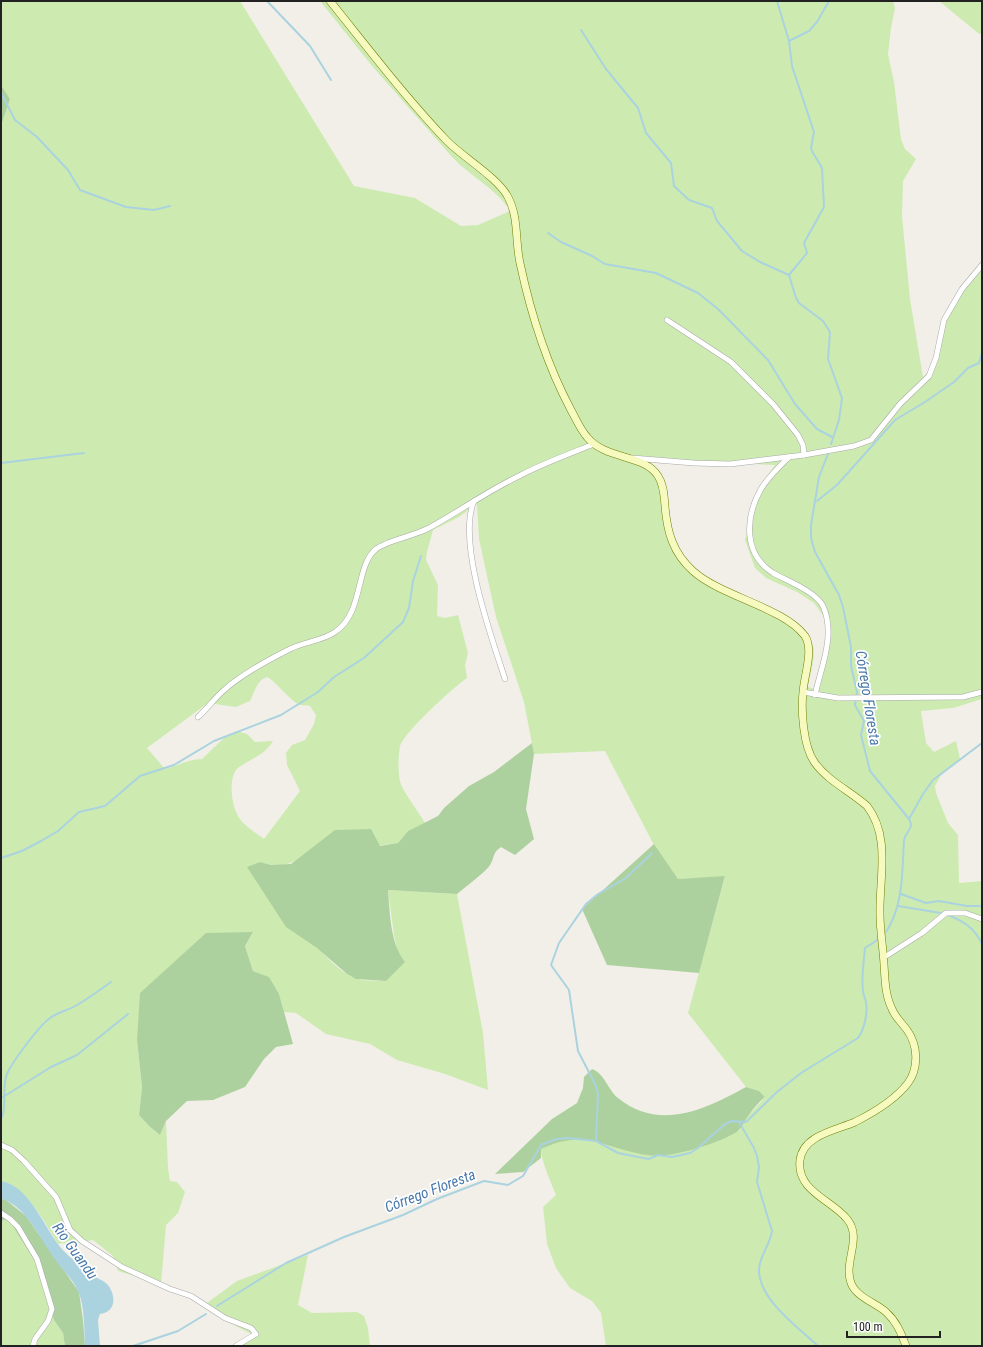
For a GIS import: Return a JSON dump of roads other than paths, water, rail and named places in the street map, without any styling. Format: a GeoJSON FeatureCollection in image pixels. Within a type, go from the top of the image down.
{"type":"FeatureCollection","features":[{"type":"Feature","properties":{"kind":"main road"},"geometry":{"type":"LineString","coordinates":[[330,1],[430,122],[464,156],[501,187],[506,194],[512,206],[516,222],[518,253],[533,318],[555,380],[586,436],[594,444],[609,453],[644,464],[653,470],[658,476],[664,494],[667,531],[672,542],[686,563],[706,580],[764,608],[793,625],[802,633],[810,647],[803,692],[805,733],[810,755],[823,772],[867,806],[872,812],[879,830],[883,871],[880,910],[881,938],[886,987],[891,1008],[910,1035],[914,1044],[916,1058],[912,1075],[908,1083],[899,1093],[885,1104],[854,1122],[811,1142],[804,1149],[800,1160],[803,1176],[808,1186],[844,1216],[852,1228],[853,1242],[849,1267],[852,1286],[890,1316],[899,1328],[906,1346]]}},
{"type":"Feature","properties":{"kind":"street"},"geometry":{"type":"LineString","coordinates":[[625,458],[730,464],[804,455],[854,446],[871,440],[900,404],[929,376],[933,367],[944,320],[962,289],[982,265]]}},
{"type":"Feature","properties":{"kind":"street"},"geometry":{"type":"LineString","coordinates":[[667,320],[731,362],[752,382],[798,435],[804,455]]}},
{"type":"Feature","properties":{"kind":"street"},"geometry":{"type":"LineString","coordinates":[[198,718],[223,690],[234,682],[295,646],[335,632],[343,625],[352,610],[368,560],[376,549],[428,529],[474,500],[521,475],[594,444]]}},
{"type":"Feature","properties":{"kind":"street"},"geometry":{"type":"LineString","coordinates":[[790,456],[770,477],[758,494],[751,517],[750,537],[753,553],[762,565],[773,573],[812,595],[823,607],[828,634],[827,648],[815,695]]}},
{"type":"Feature","properties":{"kind":"street"},"geometry":{"type":"LineString","coordinates":[[474,500],[469,517],[469,540],[484,614],[505,679]]}},
{"type":"Feature","properties":{"kind":"street"},"geometry":{"type":"LineString","coordinates":[[803,692],[815,695],[853,698],[963,697],[982,692]]}},
{"type":"Feature","properties":{"kind":"street"},"geometry":{"type":"LineString","coordinates":[[883,958],[922,933],[946,913],[965,913],[982,919]]}},
{"type":"Feature","properties":{"kind":"street"},"geometry":{"type":"LineString","coordinates":[[1,1145],[12,1150],[24,1161],[56,1197],[70,1230],[82,1241],[122,1268],[170,1289],[191,1296],[225,1318],[251,1328],[256,1334],[236,1346]]}},
{"type":"Feature","properties":{"kind":"street"},"geometry":{"type":"LineString","coordinates":[[1,1213],[18,1227],[38,1259],[52,1309],[48,1321],[35,1339],[33,1346]]}},
{"type":"Feature","properties":{"kind":"water"},"geometry":{"type":"Polygon","coordinates":[[[1,1181],[10,1184],[26,1197],[34,1206],[57,1243],[69,1257],[107,1284],[110,1288],[113,1297],[112,1306],[106,1313],[100,1314],[98,1320],[100,1346],[85,1346],[83,1311],[76,1287],[49,1251],[26,1216],[19,1209],[1,1198],[1,1181]]]}},
{"type":"Feature","properties":{"kind":"waterway"},"geometry":{"type":"LineString","coordinates":[[267,1],[310,46],[331,80]]}},
{"type":"Feature","properties":{"kind":"waterway"},"geometry":{"type":"LineString","coordinates":[[777,1],[789,41],[792,66],[814,132],[811,148],[822,168],[824,207],[804,243],[807,253],[789,275]]}},
{"type":"Feature","properties":{"kind":"waterway"},"geometry":{"type":"LineString","coordinates":[[789,41],[809,31],[817,22],[829,1]]}},
{"type":"Feature","properties":{"kind":"waterway"},"geometry":{"type":"LineString","coordinates":[[581,30],[606,69],[638,108],[646,133],[671,163],[674,186],[689,200],[712,208],[717,221],[742,251],[760,262],[789,275]]}},
{"type":"Feature","properties":{"kind":"waterway"},"geometry":{"type":"LineString","coordinates":[[1,93],[15,120],[37,137],[68,170],[80,190],[126,207],[154,210],[170,206]]}},
{"type":"Feature","properties":{"kind":"waterway"},"geometry":{"type":"LineString","coordinates":[[548,233],[561,242],[592,256],[605,264],[656,273],[698,293],[718,309],[768,360],[795,404],[817,429],[832,437]]}},
{"type":"Feature","properties":{"kind":"waterway"},"geometry":{"type":"LineString","coordinates":[[789,275],[799,303],[823,321],[830,332],[828,359],[842,398],[839,420],[831,444]]}},
{"type":"Feature","properties":{"kind":"waterway","name":"Córrego Floresta"},"geometry":{"type":"LineString","coordinates":[[817,501],[837,485],[895,420],[954,382],[968,368],[979,363],[982,353]]}},
{"type":"Feature","properties":{"kind":"waterway"},"geometry":{"type":"LineString","coordinates":[[1,463],[84,453]]}},
{"type":"Feature","properties":{"kind":"waterway","name":"Córrego Floresta"},"geometry":{"type":"LineString","coordinates":[[828,454],[819,477],[811,525],[811,538],[815,552],[839,595],[843,607],[851,647],[851,666],[857,692],[855,705],[864,721],[861,735],[870,771],[909,819],[911,824],[904,840],[899,901],[891,924],[884,935]]}},
{"type":"Feature","properties":{"kind":"waterway"},"geometry":{"type":"LineString","coordinates":[[1,858],[22,851],[58,831],[79,812],[105,806],[140,776],[174,765],[214,741],[281,715],[318,692],[334,677],[364,658],[403,622],[409,608],[413,581],[421,556]]}},
{"type":"Feature","properties":{"kind":"waterway"},"geometry":{"type":"LineString","coordinates":[[909,819],[933,780],[982,743]]}},
{"type":"Feature","properties":{"kind":"waterway"},"geometry":{"type":"LineString","coordinates":[[596,1141],[598,1095],[596,1086],[578,1051],[569,990],[551,965],[559,943],[586,904],[598,894],[626,878],[652,853]]}},
{"type":"Feature","properties":{"kind":"waterway"},"geometry":{"type":"LineString","coordinates":[[901,894],[926,903],[939,901],[967,906],[982,906]]}},
{"type":"Feature","properties":{"kind":"waterway"},"geometry":{"type":"LineString","coordinates":[[898,906],[941,913]]}},
{"type":"Feature","properties":{"kind":"waterway"},"geometry":{"type":"LineString","coordinates":[[948,915],[959,920],[972,929],[982,944]]}},
{"type":"Feature","properties":{"kind":"waterway","name":"Córrego Floresta"},"geometry":{"type":"LineString","coordinates":[[217,1306],[286,1263],[344,1237],[403,1215],[437,1199],[484,1181],[508,1185],[523,1176],[541,1145],[556,1139],[568,1138],[596,1141],[618,1153],[649,1159],[658,1155],[672,1157],[690,1153],[698,1148],[725,1124],[732,1121],[746,1122],[777,1092],[801,1073],[858,1038],[864,1026],[866,1016],[866,1002],[862,981],[865,948],[879,939]]}},
{"type":"Feature","properties":{"kind":"waterway"},"geometry":{"type":"LineString","coordinates":[[1,1119],[4,1109],[5,1079],[14,1061],[26,1044],[50,1018],[77,1005],[111,982]]}},
{"type":"Feature","properties":{"kind":"waterway"},"geometry":{"type":"LineString","coordinates":[[3,1097],[51,1067],[77,1055],[128,1014]]}},
{"type":"Feature","properties":{"kind":"waterway"},"geometry":{"type":"LineString","coordinates":[[739,1122],[757,1156],[759,1167],[757,1182],[772,1231],[760,1264],[760,1280],[772,1302],[790,1321],[818,1346]]}},
{"type":"Feature","properties":{"kind":"waterway","name":"Córrego Floresta"},"geometry":{"type":"LineString","coordinates":[[133,1346],[178,1331],[206,1314]]}},
{"type":"Feature","properties":{"kind":"water label","name":"Rio Guandu"},"geometry":{"type":"Point","coordinates":[75,1251]}}]}
